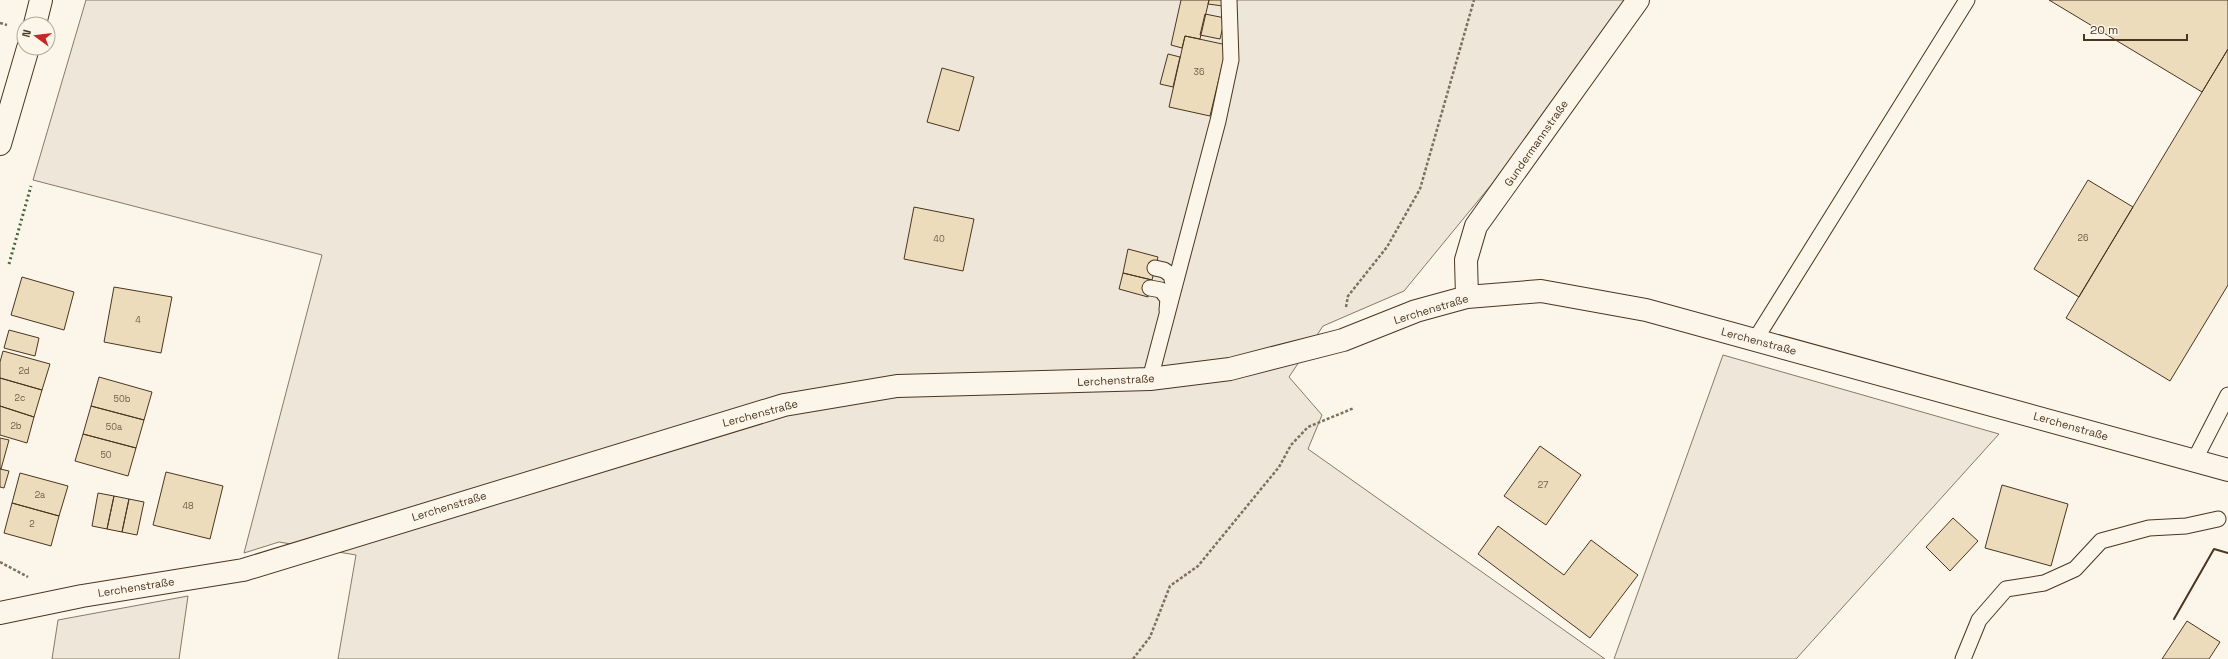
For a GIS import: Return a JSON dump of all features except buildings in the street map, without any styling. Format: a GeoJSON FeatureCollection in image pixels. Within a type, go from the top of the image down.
{"type":"FeatureCollection","features":[{"type":"Feature","properties":{"kind":"street"},"geometry":{"type":"LineString","coordinates":[[37,16],[41,0]]}},
{"type":"Feature","properties":{"kind":"street","name":"Gundermannstraße"},"geometry":{"type":"LineString","coordinates":[[1467,297],[1466,260],[1476,226],[1638,0]]}},
{"type":"Feature","properties":{"kind":"street"},"geometry":{"type":"LineString","coordinates":[[0,144],[26,56]]}},
{"type":"Feature","properties":{"kind":"street","name":"Lerchenstraße"},"geometry":{"type":"LineString","coordinates":[[0,613],[82,596],[243,570],[784,405],[898,386],[1150,379],[1230,369],[1343,340],[1416,311],[1467,297],[1541,291],[1646,310],[2228,470]]}},
{"type":"Feature","properties":{"kind":"lane"},"geometry":{"type":"LineString","coordinates":[[1150,379],[1218,121],[1231,60],[1229,0]]}},
{"type":"Feature","properties":{"kind":"lane"},"geometry":{"type":"LineString","coordinates":[[1755,340],[1968,0]]}},
{"type":"Feature","properties":{"kind":"lane"},"geometry":{"type":"LineString","coordinates":[[1155,268],[1164,270],[1171,275],[1174,288]]}},
{"type":"Feature","properties":{"kind":"lane"},"geometry":{"type":"LineString","coordinates":[[1150,288],[1161,290],[1168,299],[1166,317]]}},
{"type":"Feature","properties":{"kind":"lane"},"geometry":{"type":"LineString","coordinates":[[2194,460],[2228,395]]}},
{"type":"Feature","properties":{"kind":"lane"},"geometry":{"type":"LineString","coordinates":[[1963,659],[1979,620],[2006,589],[2044,583],[2075,569],[2101,541],[2149,528],[2186,526],[2218,519]]}},
{"type":"Feature","properties":{"kind":"path"},"geometry":{"type":"LineString","coordinates":[[1343,340],[1348,296],[1387,247],[1420,189],[1474,0]]}},
{"type":"Feature","properties":{"kind":"path"},"geometry":{"type":"LineString","coordinates":[[1133,659],[1150,637],[1170,586],[1198,566],[1279,467],[1291,445],[1308,427],[1354,408]]}},
{"type":"Feature","properties":{"kind":"shaded area"},"geometry":{"type":"Polygon","coordinates":[[[86,0],[1625,0],[1491,185],[1404,291],[1323,326],[1289,377],[1322,415],[1308,449],[1605,659],[338,659],[356,555],[279,542],[244,553],[322,255],[33,180],[86,0]]]}},
{"type":"Feature","properties":{"kind":"shaded area"},"geometry":{"type":"Polygon","coordinates":[[[1723,355],[1999,434],[1796,659],[1614,659],[1723,355]]]}},
{"type":"Feature","properties":{"kind":"shaded area"},"geometry":{"type":"Polygon","coordinates":[[[188,596],[179,659],[52,659],[58,620],[188,596]]]}},
{"type":"Feature","properties":{"kind":"hedge"},"geometry":{"type":"LineString","coordinates":[[9,264],[31,186]]}},
{"type":"Feature","properties":{"kind":"wall"},"geometry":{"type":"LineString","coordinates":[[2174,619],[2214,549],[2228,553]]}}]}
